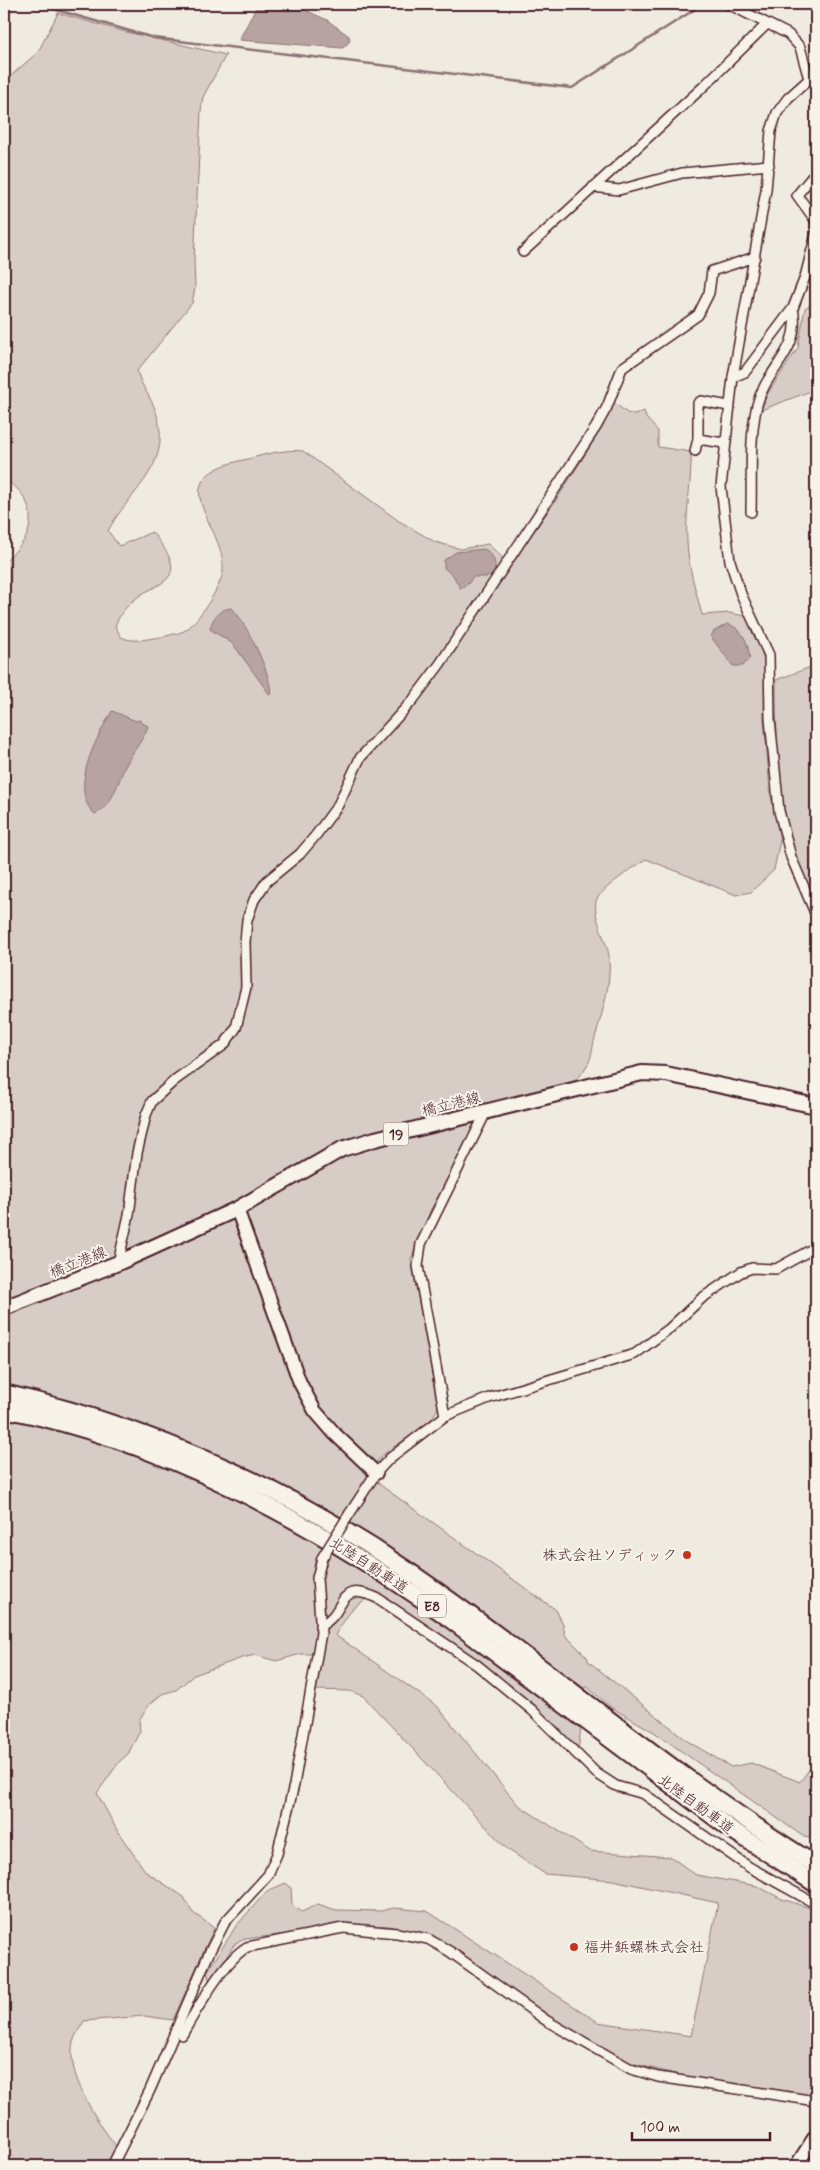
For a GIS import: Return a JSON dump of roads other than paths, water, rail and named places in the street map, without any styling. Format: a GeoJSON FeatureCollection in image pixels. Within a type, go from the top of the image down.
{"type":"FeatureCollection","features":[{"type":"Feature","properties":{"kind":"highway","name":"北陸自動車道"},"geometry":{"type":"LineString","coordinates":[[4,1393],[113,1423],[164,1441],[211,1460],[313,1512],[397,1563],[452,1601],[734,1813],[816,1865]]}},
{"type":"Feature","properties":{"kind":"highway","name":"北陸自動車道"},"geometry":{"type":"LineString","coordinates":[[4,1409],[109,1438],[160,1456],[211,1477],[305,1524],[387,1575],[442,1613],[729,1828],[816,1884]]}},
{"type":"Feature","properties":{"kind":"main road","name":"橋立港線"},"geometry":{"type":"LineString","coordinates":[[4,1308],[118,1263],[238,1209],[342,1149],[642,1073],[666,1074],[816,1106]]}},
{"type":"Feature","properties":{"kind":"street"},"geometry":{"type":"LineString","coordinates":[[728,4],[783,30],[797,42],[813,76],[788,98],[778,113],[771,131],[769,164],[755,257],[729,406],[721,487],[730,562],[741,594],[769,655],[770,719],[779,811],[792,857],[816,915]]}},
{"type":"Feature","properties":{"kind":"street"},"geometry":{"type":"LineString","coordinates":[[523,252],[702,87],[767,24]]}},
{"type":"Feature","properties":{"kind":"street"},"geometry":{"type":"LineString","coordinates":[[593,187],[619,190],[682,173],[769,164]]}},
{"type":"Feature","properties":{"kind":"street"},"geometry":{"type":"LineString","coordinates":[[816,172],[797,195],[816,221]]}},
{"type":"Feature","properties":{"kind":"street"},"geometry":{"type":"LineString","coordinates":[[733,378],[744,372],[793,308],[805,277],[816,234]]}},
{"type":"Feature","properties":{"kind":"street"},"geometry":{"type":"LineString","coordinates":[[118,1263],[129,1215],[137,1153],[146,1116],[152,1101],[175,1080],[224,1045],[236,1028],[246,987],[245,942],[247,920],[254,900],[267,881],[300,854],[316,835],[338,805],[360,758],[413,700],[440,664],[596,427],[607,406],[622,368],[698,315],[709,293],[712,271],[755,257]]}},
{"type":"Feature","properties":{"kind":"street"},"geometry":{"type":"LineString","coordinates":[[751,512],[754,424],[757,406],[760,394],[790,346],[796,320],[793,308]]}},
{"type":"Feature","properties":{"kind":"street"},"geometry":{"type":"LineString","coordinates":[[695,451],[698,439],[698,403],[702,401],[729,406]]}},
{"type":"Feature","properties":{"kind":"street"},"geometry":{"type":"LineString","coordinates":[[698,439],[724,443]]}},
{"type":"Feature","properties":{"kind":"street"},"geometry":{"type":"LineString","coordinates":[[445,1416],[418,1266],[419,1257],[425,1236],[486,1112]]}},
{"type":"Feature","properties":{"kind":"street"},"geometry":{"type":"LineString","coordinates":[[238,1209],[300,1383],[315,1411],[376,1473]]}},
{"type":"Feature","properties":{"kind":"street"},"geometry":{"type":"LineString","coordinates":[[112,2166],[150,2090],[210,1951],[225,1922],[268,1875],[278,1854],[307,1721],[321,1633],[317,1578],[322,1558],[376,1473],[390,1458],[445,1416],[489,1398],[634,1354],[670,1328],[702,1298],[741,1272],[752,1268],[776,1269],[816,1246]]}},
{"type":"Feature","properties":{"kind":"street"},"geometry":{"type":"LineString","coordinates":[[320,1626],[327,1623],[347,1595],[353,1592],[364,1592],[379,1599],[477,1665],[532,1710],[596,1773],[616,1786],[644,1794],[749,1866],[816,1904]]}},
{"type":"Feature","properties":{"kind":"street"},"geometry":{"type":"LineString","coordinates":[[182,2035],[214,1984],[240,1951],[247,1947],[343,1928],[397,1933],[428,1939],[449,1951],[547,2021],[630,2069],[658,2077],[816,2101]]}},
{"type":"Feature","properties":{"kind":"street"},"geometry":{"type":"LineString","coordinates":[[796,2166],[816,2135]]}},
{"type":"Feature","properties":{"kind":"waterway"},"geometry":{"type":"LineString","coordinates":[[36,4],[154,38],[572,88],[703,4]]}},
{"type":"Feature","properties":{"kind":"place","name":"株式会社ソディック"},"geometry":{"type":"Point","coordinates":[687,1555]}},
{"type":"Feature","properties":{"kind":"place","name":"福井鋲螺株式会社"},"geometry":{"type":"Point","coordinates":[574,1947]}}]}
